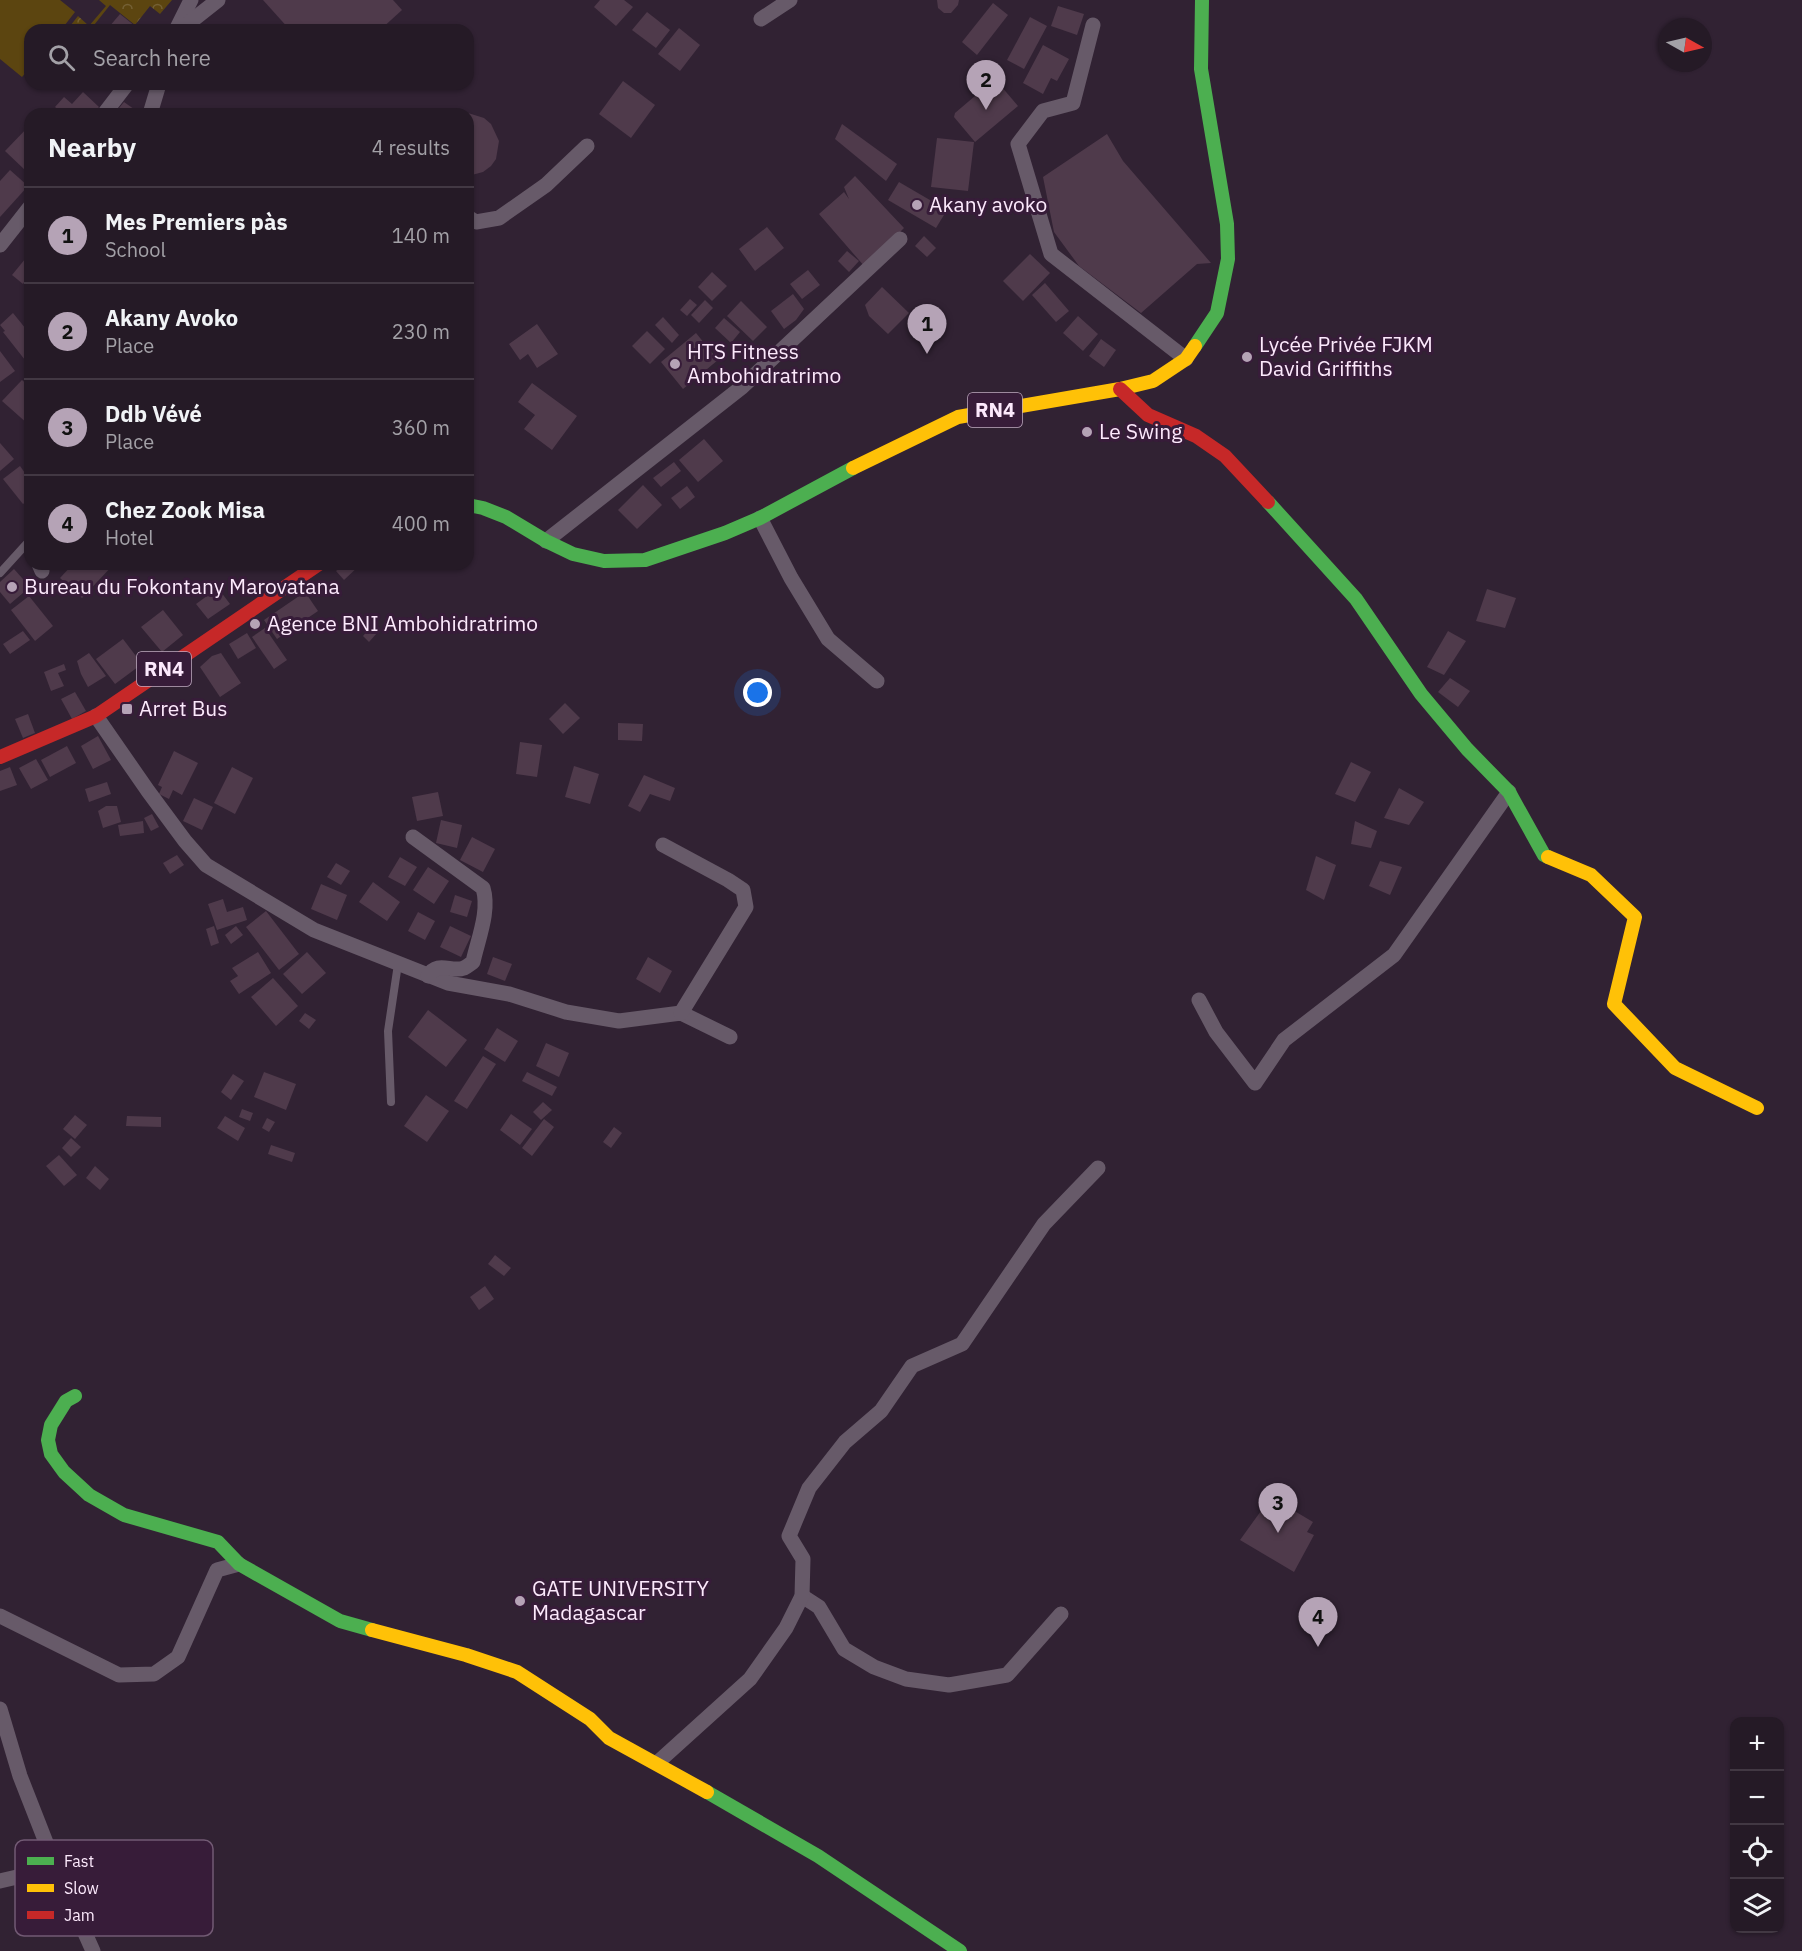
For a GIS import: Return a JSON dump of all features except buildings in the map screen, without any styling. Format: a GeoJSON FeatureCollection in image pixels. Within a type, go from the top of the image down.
{"type":"FeatureCollection","features":[{"type":"Feature","properties":{"kind":"street"},"geometry":{"type":"LineString","coordinates":[[179,24],[191,0]]}},
{"type":"Feature","properties":{"kind":"street"},"geometry":{"type":"LineString","coordinates":[[188,24],[218,0]]}},
{"type":"Feature","properties":{"kind":"street"},"geometry":{"type":"LineString","coordinates":[[761,19],[790,0]]}},
{"type":"Feature","properties":{"kind":"street","name":"RN4"},"geometry":{"type":"LineString","coordinates":[[474,506],[506,517],[573,554],[604,561],[645,560],[725,533],[760,518],[854,467],[958,417],[1120,389],[1153,381],[1186,359],[1217,313],[1228,259],[1227,224],[1201,69],[1202,0]]}},
{"type":"Feature","properties":{"kind":"street"},"geometry":{"type":"LineString","coordinates":[[1093,25],[1073,103],[1043,111],[1018,144],[1052,254],[1186,359]]}},
{"type":"Feature","properties":{"kind":"street"},"geometry":{"type":"LineString","coordinates":[[109,108],[122,90]]}},
{"type":"Feature","properties":{"kind":"street"},"geometry":{"type":"LineString","coordinates":[[152,108],[157,90]]}},
{"type":"Feature","properties":{"kind":"street"},"geometry":{"type":"LineString","coordinates":[[474,221],[499,218],[546,185],[587,146]]}},
{"type":"Feature","properties":{"kind":"street"},"geometry":{"type":"LineString","coordinates":[[0,245],[24,215]]}},
{"type":"Feature","properties":{"kind":"street"},"geometry":{"type":"LineString","coordinates":[[546,541],[741,387],[900,239]]}},
{"type":"Feature","properties":{"kind":"street"},"geometry":{"type":"LineString","coordinates":[[1120,389],[1148,415],[1196,436],[1225,456],[1356,599],[1421,694],[1467,749],[1509,792],[1544,855],[1591,875],[1635,916],[1614,1004],[1675,1068],[1757,1108]]}},
{"type":"Feature","properties":{"kind":"street"},"geometry":{"type":"LineString","coordinates":[[760,518],[791,578],[828,639],[877,681]]}},
{"type":"Feature","properties":{"kind":"street","name":"RN4"},"geometry":{"type":"LineString","coordinates":[[0,757],[96,716],[310,570]]}},
{"type":"Feature","properties":{"kind":"street"},"geometry":{"type":"LineString","coordinates":[[96,716],[147,791],[206,865],[314,930],[448,983],[509,994],[566,1012],[619,1022],[681,1013],[730,1037]]}},
{"type":"Feature","properties":{"kind":"street"},"geometry":{"type":"LineString","coordinates":[[1199,1000],[1216,1032],[1255,1083],[1284,1040],[1394,955],[1509,792]]}},
{"type":"Feature","properties":{"kind":"street"},"geometry":{"type":"LineString","coordinates":[[413,837],[483,888],[486,897],[473,962],[463,968],[438,966],[428,976]]}},
{"type":"Feature","properties":{"kind":"street"},"geometry":{"type":"LineString","coordinates":[[663,845],[743,890],[746,907],[681,1013]]}},
{"type":"Feature","properties":{"kind":"street"},"geometry":{"type":"LineString","coordinates":[[657,1763],[750,1679],[786,1628],[802,1596],[803,1559],[789,1536],[809,1488],[845,1442],[881,1411],[912,1366],[962,1344],[1044,1224],[1098,1168]]}},
{"type":"Feature","properties":{"kind":"street"},"geometry":{"type":"LineString","coordinates":[[75,1396],[66,1401],[51,1425],[48,1440],[51,1454],[64,1472],[89,1495],[124,1515],[218,1542],[239,1564],[340,1621],[466,1655],[517,1672],[590,1719],[609,1738],[657,1763],[818,1856],[960,1951]]}},
{"type":"Feature","properties":{"kind":"street"},"geometry":{"type":"LineString","coordinates":[[0,1616],[119,1675],[154,1674],[178,1657],[217,1570],[239,1564]]}},
{"type":"Feature","properties":{"kind":"street"},"geometry":{"type":"LineString","coordinates":[[802,1596],[819,1607],[844,1649],[874,1667],[906,1679],[950,1685],[1007,1675],[1061,1614]]}},
{"type":"Feature","properties":{"kind":"street"},"geometry":{"type":"LineString","coordinates":[[0,1709],[20,1776],[45,1840]]}},
{"type":"Feature","properties":{"kind":"street"},"geometry":{"type":"LineString","coordinates":[[0,1881],[15,1878]]}},
{"type":"Feature","properties":{"kind":"street"},"geometry":{"type":"LineString","coordinates":[[86,1936],[93,1951]]}},
{"type":"Feature","properties":{"kind":"lane"},"geometry":{"type":"LineString","coordinates":[[0,573],[24,547]]}},
{"type":"Feature","properties":{"kind":"lane"},"geometry":{"type":"LineString","coordinates":[[391,1102],[388,1031],[398,964]]}},
{"type":"Feature","properties":{"kind":"green space"},"geometry":{"type":"Polygon","coordinates":[[[0,0],[60,0],[75,12],[66,24],[24,24],[24,75],[22,77],[0,59],[0,0]]]}},
{"type":"Feature","properties":{"kind":"green space"},"geometry":{"type":"Polygon","coordinates":[[[99,0],[172,0],[160,14],[150,6],[136,24],[110,5],[95,24],[91,24],[106,6],[99,0]]]}},
{"type":"Feature","properties":{"kind":"green space"},"geometry":{"type":"Polygon","coordinates":[[[78,16],[87,24],[72,24],[78,16]]]}},
{"type":"Feature","properties":{"kind":"traffic: fast"},"geometry":{"type":"LineString","coordinates":[[1195,346],[1217,313],[1228,259],[1227,224],[1201,69],[1202,0]]}},
{"type":"Feature","properties":{"kind":"traffic: fast"},"geometry":{"type":"LineString","coordinates":[[474,506],[506,517],[573,554],[604,561],[645,560],[725,533],[760,518],[853,468]]}},
{"type":"Feature","properties":{"kind":"traffic: fast"},"geometry":{"type":"LineString","coordinates":[[1268,502],[1356,599],[1421,694],[1467,749],[1509,792],[1544,855],[1548,857]]}},
{"type":"Feature","properties":{"kind":"traffic: fast"},"geometry":{"type":"LineString","coordinates":[[75,1396],[66,1401],[51,1425],[48,1440],[51,1454],[64,1472],[89,1495],[124,1515],[218,1542],[239,1564],[340,1621],[372,1630]]}},
{"type":"Feature","properties":{"kind":"traffic: fast"},"geometry":{"type":"LineString","coordinates":[[707,1792],[818,1856],[960,1951]]}},
{"type":"Feature","properties":{"kind":"traffic: slow"},"geometry":{"type":"LineString","coordinates":[[853,468],[958,417],[1120,389],[1153,381],[1186,359],[1195,346]]}},
{"type":"Feature","properties":{"kind":"traffic: slow"},"geometry":{"type":"LineString","coordinates":[[1548,857],[1591,875],[1635,917],[1614,1004],[1675,1068],[1757,1108]]}},
{"type":"Feature","properties":{"kind":"traffic: slow"},"geometry":{"type":"LineString","coordinates":[[372,1630],[466,1655],[517,1672],[590,1719],[609,1738],[707,1792]]}},
{"type":"Feature","properties":{"kind":"traffic: jam"},"geometry":{"type":"LineString","coordinates":[[1120,389],[1148,415],[1196,436],[1225,456],[1268,502]]}},
{"type":"Feature","properties":{"kind":"traffic: jam"},"geometry":{"type":"LineString","coordinates":[[0,757],[96,716],[310,570]]}},
{"type":"Feature","properties":{"kind":"place","name":"Akany Avoko"},"geometry":{"type":"Point","coordinates":[986,110]}},
{"type":"Feature","properties":{"kind":"place","name":"Akany avoko"},"geometry":{"type":"Point","coordinates":[917,205]}},
{"type":"Feature","properties":{"kind":"place","name":"Mes Premiers pàs"},"geometry":{"type":"Point","coordinates":[927,354]}},
{"type":"Feature","properties":{"kind":"place","name":"Lycée Privée FJKM David Griffiths"},"geometry":{"type":"Point","coordinates":[1247,357]}},
{"type":"Feature","properties":{"kind":"place","name":"HTS Fitness Ambohidratrimo"},"geometry":{"type":"Point","coordinates":[675,364]}},
{"type":"Feature","properties":{"kind":"place","name":"Le Swing"},"geometry":{"type":"Point","coordinates":[1087,432]}},
{"type":"Feature","properties":{"kind":"place","name":"Bureau du Fokontany Marovatana"},"geometry":{"type":"Point","coordinates":[12,587]}},
{"type":"Feature","properties":{"kind":"place","name":"Agence BNI Ambohidratrimo"},"geometry":{"type":"Point","coordinates":[255,624]}},
{"type":"Feature","properties":{"kind":"place","name":"Arret Bus"},"geometry":{"type":"Point","coordinates":[127,709]}},
{"type":"Feature","properties":{"kind":"place","name":"Ddb Vévé"},"geometry":{"type":"Point","coordinates":[1278,1533]}},
{"type":"Feature","properties":{"kind":"place","name":"GATE UNIVERSITY Madagascar"},"geometry":{"type":"Point","coordinates":[520,1601]}},
{"type":"Feature","properties":{"kind":"place","name":"Chez Zook Misa"},"geometry":{"type":"Point","coordinates":[1318,1647]}}]}
